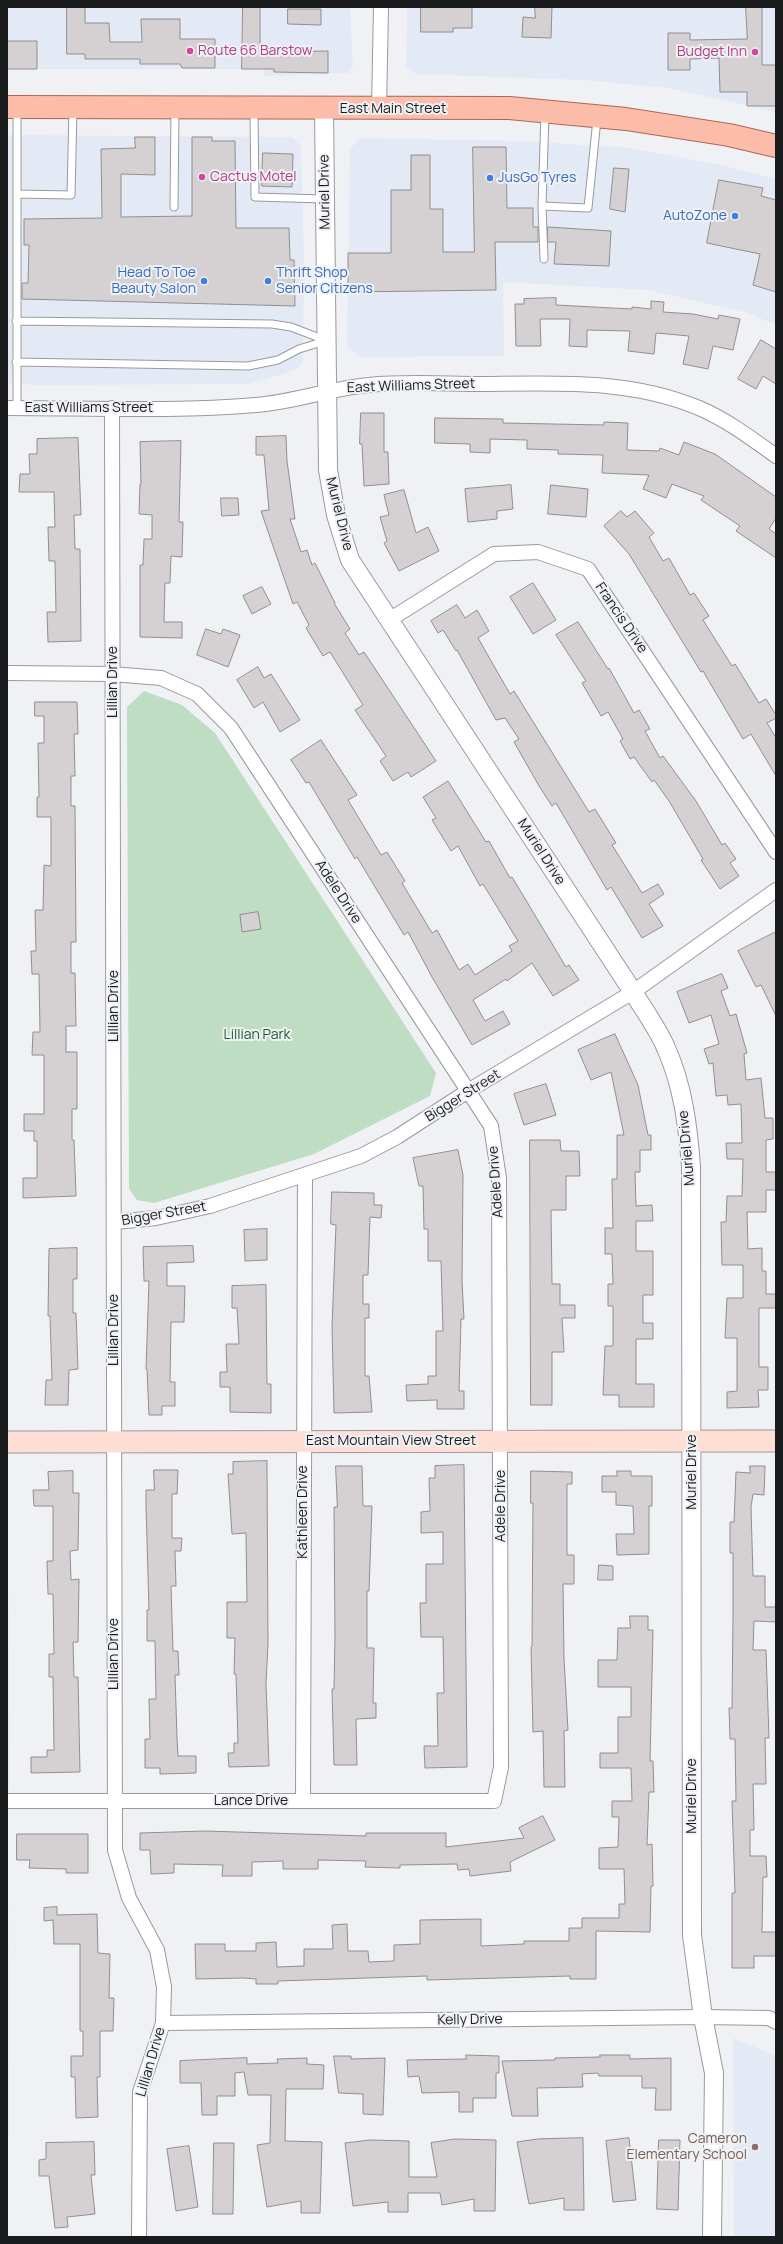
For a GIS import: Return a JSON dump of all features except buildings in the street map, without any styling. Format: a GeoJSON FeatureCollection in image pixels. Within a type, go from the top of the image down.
{"type":"FeatureCollection","features":[{"type":"Feature","properties":{"kind":"main road","name":"East Main Street"},"geometry":{"type":"LineString","coordinates":[[12,107],[175,109],[509,108],[598,117],[729,135],[776,146]]}},
{"type":"Feature","properties":{"kind":"main road","name":"East Mountain View Street"},"geometry":{"type":"LineString","coordinates":[[7,1442],[776,1441]]}},
{"type":"Feature","properties":{"kind":"street"},"geometry":{"type":"LineString","coordinates":[[379,109],[381,7]]}},
{"type":"Feature","properties":{"kind":"street","name":"Muriel Drive"},"geometry":{"type":"LineString","coordinates":[[324,109],[324,199],[328,341],[328,470],[336,515],[350,560],[633,992],[666,1047],[680,1086],[688,1124],[691,1167],[692,1935],[703,2017],[714,2073],[712,2237]]}},
{"type":"Feature","properties":{"kind":"street","name":"East Williams Street"},"geometry":{"type":"LineString","coordinates":[[12,408],[222,408],[292,401],[328,390],[371,385],[576,383],[630,389],[665,396],[699,408],[737,428],[776,456]]}},
{"type":"Feature","properties":{"kind":"street","name":"Lillian Drive"},"geometry":{"type":"LineString","coordinates":[[112,408],[115,1850],[129,1898],[157,1950],[164,1986],[163,2023],[140,2092],[139,2237]]}},
{"type":"Feature","properties":{"kind":"street","name":"Francis Drive"},"geometry":{"type":"LineString","coordinates":[[389,620],[494,554],[538,552],[588,569],[776,852]]}},
{"type":"Feature","properties":{"kind":"street","name":"Adele Drive"},"geometry":{"type":"LineString","coordinates":[[7,673],[112,674],[161,678],[197,694],[231,728],[491,1126],[499,1178],[501,1442],[501,1767],[494,1801]]}},
{"type":"Feature","properties":{"kind":"street","name":"Bigger Street"},"geometry":{"type":"LineString","coordinates":[[114,1222],[156,1218],[210,1206],[361,1156],[397,1137],[633,992],[776,890]]}},
{"type":"Feature","properties":{"kind":"street","name":"Kathleen Drive"},"geometry":{"type":"LineString","coordinates":[[303,1801],[305,1175]]}},
{"type":"Feature","properties":{"kind":"street","name":"Lance Drive"},"geometry":{"type":"LineString","coordinates":[[7,1801],[494,1801]]}},
{"type":"Feature","properties":{"kind":"street","name":"Kelly Drive"},"geometry":{"type":"LineString","coordinates":[[163,2023],[703,2017],[769,2018],[776,2022]]}},
{"type":"Feature","properties":{"kind":"lane"},"geometry":{"type":"LineString","coordinates":[[12,107],[17,194],[16,362],[12,408]]}},
{"type":"Feature","properties":{"kind":"lane"},"geometry":{"type":"LineString","coordinates":[[17,194],[71,195],[73,108]]}},
{"type":"Feature","properties":{"kind":"lane"},"geometry":{"type":"LineString","coordinates":[[174,207],[175,109]]}},
{"type":"Feature","properties":{"kind":"lane"},"geometry":{"type":"LineString","coordinates":[[254,109],[255,197],[324,199]]}},
{"type":"Feature","properties":{"kind":"lane"},"geometry":{"type":"LineString","coordinates":[[544,259],[542,206],[545,111]]}},
{"type":"Feature","properties":{"kind":"lane"},"geometry":{"type":"LineString","coordinates":[[542,206],[588,208],[598,117]]}},
{"type":"Feature","properties":{"kind":"lane"},"geometry":{"type":"LineString","coordinates":[[16,321],[272,324],[291,328],[328,341]]}},
{"type":"Feature","properties":{"kind":"lane"},"geometry":{"type":"LineString","coordinates":[[16,362],[248,366],[278,360],[299,350],[328,341]]}},
{"type":"Feature","properties":{"kind":"shaded area"},"geometry":{"type":"Polygon","coordinates":[[[7,7],[350,7],[353,66],[349,73],[264,76],[264,69],[7,69],[7,7]]]}},
{"type":"Feature","properties":{"kind":"shaded area"},"geometry":{"type":"Polygon","coordinates":[[[407,7],[776,7],[776,112],[668,88],[583,80],[416,74],[406,66],[407,7]]]}},
{"type":"Feature","properties":{"kind":"shaded area"},"geometry":{"type":"Polygon","coordinates":[[[7,135],[292,137],[301,146],[304,259],[303,363],[296,370],[249,384],[36,385],[7,383],[7,135]]]}},
{"type":"Feature","properties":{"kind":"shaded area"},"geometry":{"type":"Polygon","coordinates":[[[360,138],[522,141],[630,148],[721,165],[776,179],[776,325],[748,313],[648,290],[503,282],[504,356],[361,357],[347,346],[350,149],[360,138]]]}},
{"type":"Feature","properties":{"kind":"shaded area"},"geometry":{"type":"Polygon","coordinates":[[[7,1460],[10,1775],[8,1819],[9,2135],[7,2135],[7,1460]]]}},
{"type":"Feature","properties":{"kind":"shaded area","name":"Cameron Elementary School"},"geometry":{"type":"Polygon","coordinates":[[[733,2038],[776,2056],[776,2237],[734,2237],[733,2038]]]}},
{"type":"Feature","properties":{"kind":"green space","name":"Lillian Park"},"geometry":{"type":"Polygon","coordinates":[[[144,691],[182,705],[215,733],[436,1073],[430,1096],[314,1154],[154,1203],[137,1200],[129,1189],[127,707],[144,691]]]}},
{"type":"Feature","properties":{"kind":"place","name":"Route 66 Barstow"},"geometry":{"type":"Point","coordinates":[190,51]}},
{"type":"Feature","properties":{"kind":"place","name":"Budget Inn"},"geometry":{"type":"Point","coordinates":[755,52]}},
{"type":"Feature","properties":{"kind":"place","name":"Cactus Motel"},"geometry":{"type":"Point","coordinates":[202,177]}},
{"type":"Feature","properties":{"kind":"place","name":"JusGo Tyres"},"geometry":{"type":"Point","coordinates":[490,178]}},
{"type":"Feature","properties":{"kind":"place","name":"AutoZone"},"geometry":{"type":"Point","coordinates":[735,216]}},
{"type":"Feature","properties":{"kind":"place","name":"Head To Toe Beauty Salon"},"geometry":{"type":"Point","coordinates":[204,281]}},
{"type":"Feature","properties":{"kind":"place","name":"Thrift Shop Senior Citizens"},"geometry":{"type":"Point","coordinates":[268,281]}},
{"type":"Feature","properties":{"kind":"place","name":"Cameron Elementary School"},"geometry":{"type":"Point","coordinates":[755,2147]}}]}
